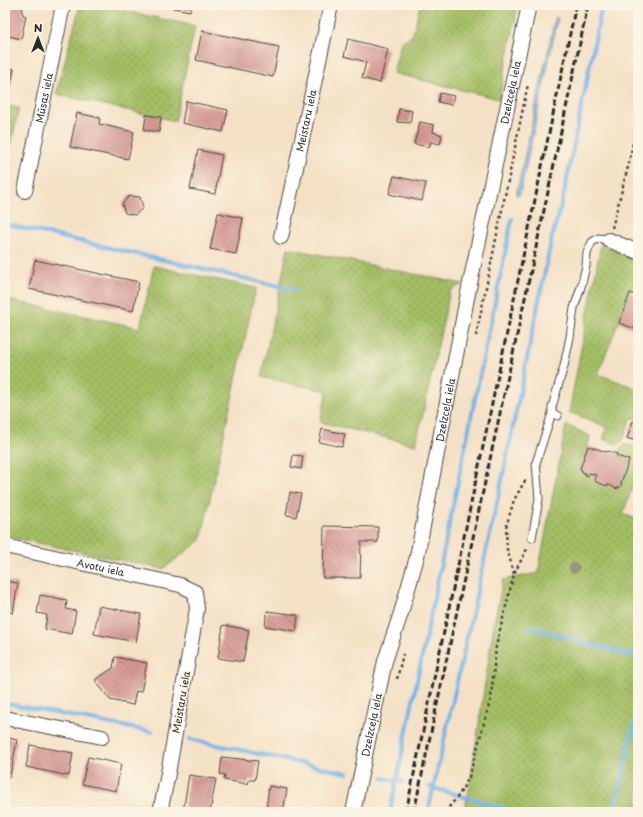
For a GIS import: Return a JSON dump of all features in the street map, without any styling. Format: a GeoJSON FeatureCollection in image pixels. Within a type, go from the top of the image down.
{"type":"FeatureCollection","features":[{"type":"Feature","properties":{"kind":"street","name":"Mūsas iela"},"geometry":{"type":"LineString","coordinates":[[25,191],[63,5]]}},
{"type":"Feature","properties":{"kind":"street","name":"Meistaru iela"},"geometry":{"type":"LineString","coordinates":[[281,236],[331,5]]}},
{"type":"Feature","properties":{"kind":"street","name":"Dzelzceļa iela"},"geometry":{"type":"LineString","coordinates":[[353,812],[384,661],[401,613],[417,557],[469,288],[529,5]]}},
{"type":"Feature","properties":{"kind":"street"},"geometry":{"type":"LineString","coordinates":[[609,240],[638,252]]}},
{"type":"Feature","properties":{"kind":"street","name":"Avotu iela"},"geometry":{"type":"LineString","coordinates":[[5,546],[180,585],[195,592]]}},
{"type":"Feature","properties":{"kind":"street","name":"Meistaru iela"},"geometry":{"type":"LineString","coordinates":[[160,812],[169,771],[197,609],[195,592]]}},
{"type":"Feature","properties":{"kind":"street"},"geometry":{"type":"LineString","coordinates":[[5,718],[102,737]]}},
{"type":"Feature","properties":{"kind":"lane"},"geometry":{"type":"LineString","coordinates":[[532,538],[539,499],[536,463],[555,414],[552,407],[564,366],[574,308],[586,266],[587,253],[592,242],[599,238],[609,240]]}},
{"type":"Feature","properties":{"kind":"path"},"geometry":{"type":"LineString","coordinates":[[609,240],[629,163],[638,117]]}},
{"type":"Feature","properties":{"kind":"path"},"geometry":{"type":"LineString","coordinates":[[514,574],[507,549],[506,527],[514,500],[536,463]]}},
{"type":"Feature","properties":{"kind":"path"},"geometry":{"type":"LineString","coordinates":[[445,812],[459,795],[469,777],[491,698],[496,646],[514,574],[532,538]]}},
{"type":"Feature","properties":{"kind":"green space"},"geometry":{"type":"Polygon","coordinates":[[[80,5],[98,5],[195,26],[175,121],[56,94],[80,5]]]}},
{"type":"Feature","properties":{"kind":"green space"},"geometry":{"type":"Polygon","coordinates":[[[420,5],[518,5],[499,99],[393,73],[401,42],[412,36],[420,5]]]}},
{"type":"Feature","properties":{"kind":"green space"},"geometry":{"type":"Polygon","coordinates":[[[5,105],[19,108],[5,172],[5,105]]]}},
{"type":"Feature","properties":{"kind":"green space"},"geometry":{"type":"Polygon","coordinates":[[[601,244],[638,262],[638,273],[598,374],[638,389],[638,419],[630,419],[624,439],[617,445],[604,440],[607,427],[569,412],[601,244]]]}},
{"type":"Feature","properties":{"kind":"green space"},"geometry":{"type":"Polygon","coordinates":[[[288,248],[463,284],[450,291],[416,445],[320,422],[327,391],[261,377],[288,248]]]}},
{"type":"Feature","properties":{"kind":"green space"},"geometry":{"type":"Polygon","coordinates":[[[154,266],[256,288],[201,540],[163,569],[5,536],[5,299],[140,328],[154,266]]]}},
{"type":"Feature","properties":{"kind":"green space"},"geometry":{"type":"Polygon","coordinates":[[[566,425],[590,436],[580,469],[586,474],[585,475],[588,476],[589,473],[596,475],[607,485],[619,488],[621,483],[629,460],[618,456],[621,447],[625,444],[638,448],[638,471],[623,514],[638,520],[638,812],[464,812],[469,790],[494,623],[503,580],[538,573],[566,425]]]}},
{"type":"Feature","properties":{"kind":"water"},"geometry":{"type":"Polygon","coordinates":[[[555,18],[558,18],[521,190],[519,195],[516,195],[555,18]]]}},
{"type":"Feature","properties":{"kind":"building"},"geometry":{"type":"Polygon","coordinates":[[[10,5],[23,5],[22,14],[26,16],[21,39],[5,35],[5,11],[9,12],[10,5]]]}},
{"type":"Feature","properties":{"kind":"building"},"geometry":{"type":"Polygon","coordinates":[[[174,5],[191,5],[190,11],[173,8],[174,5]]]}},
{"type":"Feature","properties":{"kind":"building"},"geometry":{"type":"Polygon","coordinates":[[[202,31],[279,47],[273,77],[196,60],[202,31]]]}},
{"type":"Feature","properties":{"kind":"building"},"geometry":{"type":"Polygon","coordinates":[[[348,39],[388,49],[380,83],[362,78],[366,62],[344,56],[348,39]]]}},
{"type":"Feature","properties":{"kind":"building"},"geometry":{"type":"Polygon","coordinates":[[[5,67],[14,69],[10,88],[5,87],[5,67]]]}},
{"type":"Feature","properties":{"kind":"building"},"geometry":{"type":"Polygon","coordinates":[[[440,93],[454,96],[452,105],[438,102],[440,93]]]}},
{"type":"Feature","properties":{"kind":"building"},"geometry":{"type":"Polygon","coordinates":[[[186,101],[228,110],[223,132],[182,123],[186,101]]]}},
{"type":"Feature","properties":{"kind":"building"},"geometry":{"type":"Polygon","coordinates":[[[399,109],[412,111],[410,123],[397,122],[399,109]]]}},
{"type":"Feature","properties":{"kind":"building"},"geometry":{"type":"Polygon","coordinates":[[[77,113],[100,118],[99,124],[134,132],[128,159],[70,147],[77,113]]]}},
{"type":"Feature","properties":{"kind":"building"},"geometry":{"type":"Polygon","coordinates":[[[146,115],[161,117],[159,132],[144,130],[146,115]]]}},
{"type":"Feature","properties":{"kind":"building"},"geometry":{"type":"Polygon","coordinates":[[[420,122],[434,125],[433,132],[442,135],[440,144],[431,142],[429,147],[414,144],[420,122]]]}},
{"type":"Feature","properties":{"kind":"building"},"geometry":{"type":"Polygon","coordinates":[[[198,150],[222,155],[215,194],[190,189],[198,150]]]}},
{"type":"Feature","properties":{"kind":"building"},"geometry":{"type":"Polygon","coordinates":[[[394,176],[426,183],[422,201],[389,194],[394,176]]]}},
{"type":"Feature","properties":{"kind":"building"},"geometry":{"type":"Polygon","coordinates":[[[129,196],[140,197],[143,208],[135,215],[125,213],[122,204],[129,196]]]}},
{"type":"Feature","properties":{"kind":"building"},"geometry":{"type":"Polygon","coordinates":[[[218,213],[243,218],[236,254],[210,249],[218,213]]]}},
{"type":"Feature","properties":{"kind":"building"},"geometry":{"type":"Polygon","coordinates":[[[35,260],[139,282],[133,311],[29,289],[35,260]]]}},
{"type":"Feature","properties":{"kind":"building"},"geometry":{"type":"Polygon","coordinates":[[[630,293],[638,296],[638,330],[619,323],[630,293]]]}},
{"type":"Feature","properties":{"kind":"building"},"geometry":{"type":"Polygon","coordinates":[[[633,421],[638,422],[638,442],[627,438],[633,421]]]}},
{"type":"Feature","properties":{"kind":"building"},"geometry":{"type":"Polygon","coordinates":[[[322,429],[345,434],[342,447],[319,442],[322,429]]]}},
{"type":"Feature","properties":{"kind":"building"},"geometry":{"type":"Polygon","coordinates":[[[588,446],[617,454],[617,456],[629,460],[619,488],[616,489],[609,485],[607,486],[596,482],[594,480],[596,475],[589,473],[588,476],[582,472],[580,469],[588,446]]]}},
{"type":"Feature","properties":{"kind":"building"},"geometry":{"type":"Polygon","coordinates":[[[293,455],[303,456],[301,469],[291,467],[293,455]]]}},
{"type":"Feature","properties":{"kind":"building"},"geometry":{"type":"Polygon","coordinates":[[[290,492],[301,494],[296,517],[286,515],[290,492]]]}},
{"type":"Feature","properties":{"kind":"building"},"geometry":{"type":"Polygon","coordinates":[[[324,526],[378,527],[378,542],[361,542],[360,578],[323,578],[324,526]]]}},
{"type":"Feature","properties":{"kind":"building"},"geometry":{"type":"Polygon","coordinates":[[[5,581],[18,583],[13,613],[5,611],[5,581]]]}},
{"type":"Feature","properties":{"kind":"building"},"geometry":{"type":"Polygon","coordinates":[[[40,595],[67,600],[66,609],[76,611],[72,634],[45,629],[47,615],[37,613],[40,595]]]}},
{"type":"Feature","properties":{"kind":"building"},"geometry":{"type":"Polygon","coordinates":[[[99,606],[141,614],[136,642],[94,634],[99,606]]]}},
{"type":"Feature","properties":{"kind":"building"},"geometry":{"type":"Polygon","coordinates":[[[267,611],[298,615],[296,631],[265,626],[267,611]]]}},
{"type":"Feature","properties":{"kind":"building"},"geometry":{"type":"Polygon","coordinates":[[[223,625],[249,630],[243,662],[218,658],[223,625]]]}},
{"type":"Feature","properties":{"kind":"building"},"geometry":{"type":"Polygon","coordinates":[[[115,657],[147,663],[141,692],[136,691],[133,705],[110,700],[95,680],[113,668],[115,657]]]}},
{"type":"Feature","properties":{"kind":"building"},"geometry":{"type":"Polygon","coordinates":[[[5,737],[17,740],[10,777],[5,776],[5,737]]]}},
{"type":"Feature","properties":{"kind":"building"},"geometry":{"type":"Polygon","coordinates":[[[30,745],[73,753],[69,776],[26,767],[30,745]]]}},
{"type":"Feature","properties":{"kind":"building"},"geometry":{"type":"Polygon","coordinates":[[[88,757],[121,764],[116,791],[82,784],[88,757]]]}},
{"type":"Feature","properties":{"kind":"building"},"geometry":{"type":"Polygon","coordinates":[[[222,757],[258,761],[255,780],[249,780],[248,784],[224,780],[225,775],[220,774],[222,757]]]}},
{"type":"Feature","properties":{"kind":"building"},"geometry":{"type":"Polygon","coordinates":[[[189,775],[216,779],[210,812],[183,812],[189,775]]]}},
{"type":"Feature","properties":{"kind":"building"},"geometry":{"type":"Polygon","coordinates":[[[269,786],[287,789],[283,812],[266,810],[269,786]]]}},
{"type":"Feature","properties":{"kind":"waterway"},"geometry":{"type":"LineString","coordinates":[[428,812],[502,480],[552,237],[563,198],[602,5]]}},
{"type":"Feature","properties":{"kind":"waterway"},"geometry":{"type":"LineString","coordinates":[[390,812],[512,219]]}},
{"type":"Feature","properties":{"kind":"waterway"},"geometry":{"type":"LineString","coordinates":[[5,224],[295,290]]}},
{"type":"Feature","properties":{"kind":"waterway"},"geometry":{"type":"LineString","coordinates":[[528,627],[638,657]]}},
{"type":"Feature","properties":{"kind":"waterway"},"geometry":{"type":"LineString","coordinates":[[5,703],[152,732]]}},
{"type":"Feature","properties":{"kind":"waterway"},"geometry":{"type":"LineString","coordinates":[[614,812],[638,709]]}},
{"type":"Feature","properties":{"kind":"waterway"},"geometry":{"type":"LineString","coordinates":[[189,739],[347,773]]}},
{"type":"Feature","properties":{"kind":"waterway"},"geometry":{"type":"LineString","coordinates":[[383,778],[402,782]]}},
{"type":"Feature","properties":{"kind":"waterway"},"geometry":{"type":"LineString","coordinates":[[430,787],[516,812]]}},
{"type":"Feature","properties":{"kind":"railway"},"geometry":{"type":"LineString","coordinates":[[406,812],[576,5]]}},
{"type":"Feature","properties":{"kind":"railway"},"geometry":{"type":"LineString","coordinates":[[414,812],[588,5]]}}]}
